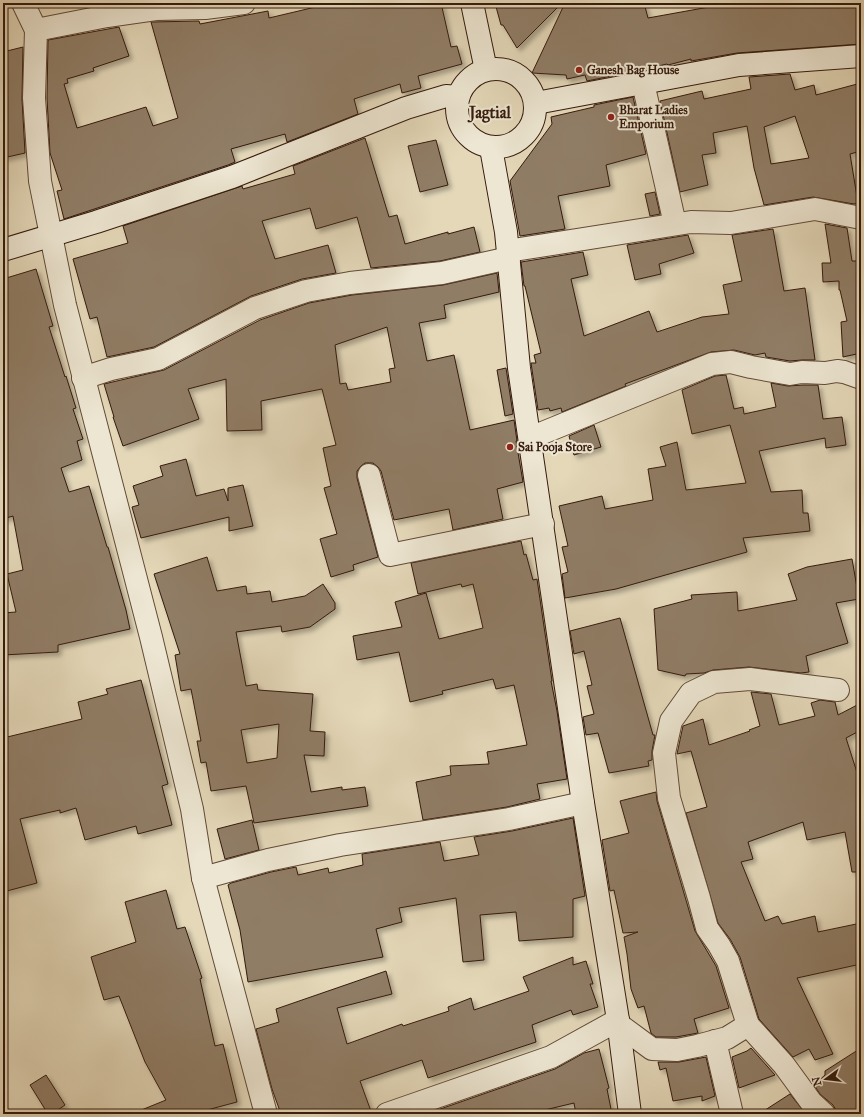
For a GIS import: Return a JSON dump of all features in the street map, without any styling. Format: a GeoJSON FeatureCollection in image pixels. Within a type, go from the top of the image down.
{"type":"FeatureCollection","features":[{"type":"Feature","properties":{"kind":"street"},"geometry":{"type":"LineString","coordinates":[[23,3],[36,30],[34,98],[39,174],[65,305],[151,637],[192,809],[204,878],[266,1114]]}},
{"type":"Feature","properties":{"kind":"street"},"geometry":{"type":"LineString","coordinates":[[36,30],[108,16],[156,9],[205,8],[244,3]]}},
{"type":"Feature","properties":{"kind":"street"},"geometry":{"type":"LineString","coordinates":[[472,3],[486,70]]}},
{"type":"Feature","properties":{"kind":"street"},"geometry":{"type":"LineString","coordinates":[[536,103],[739,65],[861,56]]}},
{"type":"Feature","properties":{"kind":"street"},"geometry":{"type":"LineString","coordinates":[[499,68],[512,72],[523,79],[532,90],[536,103],[532,126],[515,144],[492,148],[478,144],[468,135],[460,124],[457,110],[458,97],[464,85],[474,76],[486,70],[499,68]]}},
{"type":"Feature","properties":{"kind":"street"},"geometry":{"type":"LineString","coordinates":[[643,83],[675,224]]}},
{"type":"Feature","properties":{"kind":"street"},"geometry":{"type":"LineString","coordinates":[[3,250],[232,177],[406,108],[446,96],[458,97]]}},
{"type":"Feature","properties":{"kind":"street"},"geometry":{"type":"LineString","coordinates":[[492,148],[506,232],[520,368],[583,804],[618,1022],[630,1114]]}},
{"type":"Feature","properties":{"kind":"street"},"geometry":{"type":"LineString","coordinates":[[83,378],[111,369],[158,359],[254,308],[306,291],[350,283],[442,273],[508,254],[675,224],[691,222],[731,223],[815,209],[861,218]]}},
{"type":"Feature","properties":{"kind":"street"},"geometry":{"type":"LineString","coordinates":[[530,438],[712,364],[731,362],[790,374],[802,372],[844,372],[861,378]]}},
{"type":"Feature","properties":{"kind":"street"},"geometry":{"type":"LineString","coordinates":[[369,474],[390,555],[543,524]]}},
{"type":"Feature","properties":{"kind":"street"},"geometry":{"type":"LineString","coordinates":[[824,1114],[811,1102],[784,1065],[748,1025],[728,961],[707,928],[669,798],[664,753],[671,721],[691,693],[714,682],[750,679],[838,690]]}},
{"type":"Feature","properties":{"kind":"street"},"geometry":{"type":"LineString","coordinates":[[204,878],[268,860],[340,845],[509,819],[583,804]]}},
{"type":"Feature","properties":{"kind":"street"},"geometry":{"type":"LineString","coordinates":[[618,1022],[652,1049],[677,1050],[727,1038],[748,1025]]}},
{"type":"Feature","properties":{"kind":"street"},"geometry":{"type":"LineString","coordinates":[[387,1114],[551,1057],[618,1022]]}},
{"type":"Feature","properties":{"kind":"street"},"geometry":{"type":"LineString","coordinates":[[715,1041],[732,1114]]}},
{"type":"Feature","properties":{"kind":"building"},"geometry":{"type":"Polygon","coordinates":[[[323,3],[441,3],[451,47],[457,46],[462,64],[418,76],[421,88],[402,93],[400,84],[354,99],[358,114],[287,142],[285,134],[231,149],[235,162],[228,165],[64,219],[57,191],[62,190],[50,153],[47,98],[48,40],[119,27],[129,56],[93,68],[94,71],[67,79],[68,83],[64,84],[77,128],[146,107],[153,126],[178,118],[151,22],[199,21],[200,24],[268,11],[269,18],[324,5],[323,3]]]}},
{"type":"Feature","properties":{"kind":"building"},"geometry":{"type":"Polygon","coordinates":[[[495,3],[562,3],[517,48],[503,25],[501,25],[495,3]]]}},
{"type":"Feature","properties":{"kind":"building"},"geometry":{"type":"Polygon","coordinates":[[[565,3],[644,3],[648,18],[709,7],[708,3],[778,3],[779,7],[797,3],[848,3],[849,7],[861,5],[861,44],[737,53],[691,61],[691,59],[587,81],[585,75],[567,79],[566,75],[532,73],[565,3]]]}},
{"type":"Feature","properties":{"kind":"building"},"geometry":{"type":"Polygon","coordinates":[[[23,47],[22,99],[25,153],[3,158],[3,52],[23,47]]]}},
{"type":"Feature","properties":{"kind":"building"},"geometry":{"type":"Polygon","coordinates":[[[790,74],[795,90],[814,85],[816,95],[861,83],[861,151],[850,154],[858,203],[854,204],[813,197],[764,205],[754,168],[747,126],[713,133],[716,153],[702,155],[708,185],[680,192],[660,101],[702,91],[704,99],[751,89],[749,77],[790,74]],[[795,116],[764,127],[771,164],[809,158],[795,116]]]}},
{"type":"Feature","properties":{"kind":"building"},"geometry":{"type":"Polygon","coordinates":[[[633,97],[646,154],[606,165],[610,186],[558,196],[565,229],[520,236],[510,181],[552,124],[551,117],[594,107],[594,105],[633,97]]]}},
{"type":"Feature","properties":{"kind":"building"},"geometry":{"type":"Polygon","coordinates":[[[365,138],[389,217],[397,215],[405,244],[448,232],[448,234],[474,227],[480,252],[440,261],[371,268],[357,217],[316,229],[310,208],[262,221],[275,259],[328,245],[336,273],[302,279],[251,296],[154,347],[107,357],[97,317],[90,319],[73,259],[128,243],[123,226],[242,186],[243,189],[295,174],[293,166],[365,138]]]}},
{"type":"Feature","properties":{"kind":"building"},"geometry":{"type":"Polygon","coordinates":[[[436,140],[448,185],[420,192],[408,146],[436,140]]]}},
{"type":"Feature","properties":{"kind":"building"},"geometry":{"type":"Polygon","coordinates":[[[655,192],[660,214],[650,216],[645,194],[655,192]]]}},
{"type":"Feature","properties":{"kind":"building"},"geometry":{"type":"Polygon","coordinates":[[[825,224],[847,228],[852,261],[861,261],[861,353],[843,357],[841,322],[847,321],[839,290],[839,281],[823,282],[822,263],[831,263],[825,224]]]}},
{"type":"Feature","properties":{"kind":"building"},"geometry":{"type":"Polygon","coordinates":[[[773,229],[784,291],[805,288],[815,360],[790,361],[766,357],[765,353],[755,355],[734,350],[711,352],[625,384],[626,386],[562,412],[561,408],[550,411],[549,408],[538,410],[531,363],[536,363],[534,355],[541,353],[524,286],[521,262],[583,252],[588,275],[571,279],[584,336],[649,311],[657,332],[702,317],[729,314],[723,285],[742,281],[732,235],[773,229]]]}},
{"type":"Feature","properties":{"kind":"building"},"geometry":{"type":"Polygon","coordinates":[[[688,235],[694,253],[659,264],[661,274],[635,280],[627,245],[688,235]]]}},
{"type":"Feature","properties":{"kind":"building"},"geometry":{"type":"Polygon","coordinates":[[[36,269],[53,326],[49,327],[76,408],[73,409],[83,439],[77,441],[82,460],[61,468],[69,492],[89,486],[108,547],[130,629],[58,645],[58,652],[3,655],[3,613],[16,612],[7,574],[23,570],[13,516],[3,519],[3,279],[36,269]]]}},
{"type":"Feature","properties":{"kind":"building"},"geometry":{"type":"Polygon","coordinates":[[[497,273],[499,292],[444,305],[446,318],[419,323],[427,361],[454,355],[470,430],[514,420],[523,482],[497,489],[503,519],[453,530],[449,509],[394,520],[381,471],[373,463],[365,463],[357,471],[357,478],[378,557],[353,565],[354,570],[331,577],[320,539],[337,534],[324,488],[331,486],[323,448],[336,445],[322,389],[261,401],[262,430],[227,431],[226,379],[188,389],[199,419],[123,446],[104,384],[164,370],[260,320],[309,303],[352,295],[443,285],[497,273]],[[387,327],[335,345],[340,384],[346,383],[348,390],[391,382],[389,369],[395,368],[387,327]]]}},
{"type":"Feature","properties":{"kind":"building"},"geometry":{"type":"Polygon","coordinates":[[[506,368],[513,414],[505,416],[497,370],[506,368]]]}},
{"type":"Feature","properties":{"kind":"building"},"geometry":{"type":"Polygon","coordinates":[[[726,375],[734,409],[743,407],[744,414],[776,407],[771,383],[788,386],[818,385],[823,419],[842,417],[846,445],[826,448],[825,438],[759,451],[771,492],[802,490],[803,513],[808,513],[810,531],[743,538],[747,552],[616,589],[565,598],[562,574],[568,572],[562,547],[568,546],[559,506],[602,496],[605,509],[653,500],[648,469],[666,466],[660,447],[677,442],[686,490],[746,483],[730,425],[692,434],[682,390],[715,376],[726,375]]]}},
{"type":"Feature","properties":{"kind":"building"},"geometry":{"type":"Polygon","coordinates":[[[594,425],[601,447],[574,455],[569,436],[594,425]]]}},
{"type":"Feature","properties":{"kind":"building"},"geometry":{"type":"Polygon","coordinates":[[[186,459],[196,496],[224,489],[228,501],[228,488],[243,485],[253,526],[229,531],[229,517],[141,538],[132,507],[139,505],[133,486],[163,476],[160,466],[186,459]]]}},
{"type":"Feature","properties":{"kind":"building"},"geometry":{"type":"Polygon","coordinates":[[[521,541],[524,555],[526,554],[533,580],[537,579],[551,681],[567,779],[537,784],[540,799],[507,807],[423,820],[416,782],[451,775],[450,766],[489,764],[487,752],[527,745],[514,685],[496,689],[493,679],[442,691],[443,694],[410,702],[399,652],[357,660],[353,636],[402,627],[395,602],[426,593],[439,639],[483,628],[473,584],[462,587],[461,584],[418,594],[411,563],[521,541]]]}},
{"type":"Feature","properties":{"kind":"building"},"geometry":{"type":"Polygon","coordinates":[[[207,557],[217,591],[246,586],[247,594],[270,591],[272,602],[305,596],[323,584],[335,603],[335,609],[310,627],[282,632],[281,626],[236,632],[246,686],[257,684],[258,690],[313,694],[310,731],[325,732],[324,756],[304,755],[311,792],[342,787],[342,790],[365,787],[368,806],[254,823],[246,786],[211,791],[206,762],[201,763],[197,741],[201,741],[191,689],[181,691],[175,655],[180,654],[154,574],[207,557]],[[279,724],[241,730],[247,763],[277,758],[279,724]]]}},
{"type":"Feature","properties":{"kind":"building"},"geometry":{"type":"Polygon","coordinates":[[[852,559],[859,599],[836,603],[848,643],[806,656],[809,672],[801,673],[749,667],[713,670],[704,673],[686,674],[685,676],[658,670],[654,609],[692,599],[691,595],[737,592],[738,611],[797,600],[788,574],[807,567],[852,559]]]}},
{"type":"Feature","properties":{"kind":"building"},"geometry":{"type":"Polygon","coordinates":[[[620,618],[653,735],[655,735],[652,760],[648,761],[649,766],[609,773],[598,733],[586,735],[583,717],[594,714],[587,686],[592,685],[584,651],[574,654],[570,631],[620,618]]]}},
{"type":"Feature","properties":{"kind":"building"},"geometry":{"type":"Polygon","coordinates":[[[141,680],[168,784],[162,786],[172,825],[138,834],[136,826],[85,840],[76,808],[60,813],[60,810],[20,819],[37,883],[3,892],[3,738],[82,719],[78,702],[108,694],[106,689],[141,680]]]}},
{"type":"Feature","properties":{"kind":"building"},"geometry":{"type":"Polygon","coordinates":[[[751,692],[771,694],[779,725],[815,716],[811,703],[820,700],[835,702],[838,715],[861,703],[861,730],[846,738],[861,785],[857,787],[861,800],[861,872],[852,872],[845,832],[807,840],[803,822],[748,842],[753,859],[741,862],[765,921],[778,916],[782,924],[815,916],[818,932],[861,923],[861,964],[797,978],[833,1054],[815,1060],[809,1049],[793,1057],[759,1019],[740,957],[730,939],[718,923],[686,813],[707,807],[691,751],[677,754],[683,726],[703,719],[709,745],[760,726],[751,692]]]}},
{"type":"Feature","properties":{"kind":"building"},"geometry":{"type":"Polygon","coordinates":[[[656,792],[657,801],[695,931],[716,966],[729,1008],[694,1019],[698,1033],[676,1037],[656,1037],[651,1033],[644,1006],[638,1008],[631,989],[624,937],[638,932],[623,933],[614,890],[610,891],[602,840],[629,833],[620,801],[656,792]]]}},
{"type":"Feature","properties":{"kind":"building"},"geometry":{"type":"Polygon","coordinates":[[[573,818],[585,896],[573,899],[573,937],[519,941],[516,912],[480,915],[484,960],[463,962],[456,898],[399,908],[402,922],[376,929],[383,957],[248,982],[240,930],[228,885],[231,883],[296,867],[298,875],[328,868],[329,873],[363,865],[362,854],[440,842],[444,861],[479,855],[474,837],[512,831],[573,818]]]}},
{"type":"Feature","properties":{"kind":"building"},"geometry":{"type":"Polygon","coordinates":[[[252,820],[259,850],[225,859],[217,829],[252,820]]]}},
{"type":"Feature","properties":{"kind":"building"},"geometry":{"type":"Polygon","coordinates":[[[166,890],[177,929],[185,927],[202,978],[200,979],[215,1046],[223,1044],[237,1102],[207,1110],[209,1114],[134,1114],[166,1100],[145,1062],[119,996],[104,1000],[91,957],[136,942],[125,902],[166,890]]]}},
{"type":"Feature","properties":{"kind":"building"},"geometry":{"type":"Polygon","coordinates":[[[573,957],[573,965],[586,961],[593,984],[590,984],[598,1007],[573,1015],[571,1010],[532,1025],[536,1042],[428,1078],[422,1060],[360,1081],[372,1114],[281,1114],[272,1089],[256,1029],[279,1022],[276,1009],[386,971],[392,994],[337,1008],[347,1044],[402,1024],[403,1026],[449,1011],[448,1007],[471,998],[474,1010],[529,991],[523,977],[573,957]]]}},
{"type":"Feature","properties":{"kind":"building"},"geometry":{"type":"Polygon","coordinates":[[[751,1048],[775,1075],[739,1088],[732,1057],[751,1048]]]}},
{"type":"Feature","properties":{"kind":"building"},"geometry":{"type":"Polygon","coordinates":[[[861,1048],[861,1109],[836,1114],[836,1110],[833,1105],[820,1094],[814,1085],[825,1075],[825,1071],[861,1048]]]}},
{"type":"Feature","properties":{"kind":"building"},"geometry":{"type":"Polygon","coordinates":[[[599,1049],[609,1088],[607,1089],[612,1114],[576,1114],[574,1103],[528,1114],[426,1114],[555,1069],[584,1053],[599,1049]]]}},
{"type":"Feature","properties":{"kind":"building"},"geometry":{"type":"Polygon","coordinates":[[[706,1057],[715,1096],[702,1101],[702,1096],[673,1101],[666,1068],[660,1070],[658,1062],[679,1062],[706,1057]]]}},
{"type":"Feature","properties":{"kind":"building"},"geometry":{"type":"Polygon","coordinates":[[[46,1075],[65,1105],[52,1114],[48,1114],[30,1085],[46,1075]]]}},
{"type":"Feature","properties":{"kind":"building"},"geometry":{"type":"Polygon","coordinates":[[[790,1094],[806,1114],[759,1114],[790,1094]]]}},
{"type":"Feature","properties":{"kind":"place","name":"Ganesh Bag House"},"geometry":{"type":"Point","coordinates":[579,70]}},
{"type":"Feature","properties":{"kind":"place","name":"Bharat Ladies Emporium"},"geometry":{"type":"Point","coordinates":[611,117]}},
{"type":"Feature","properties":{"kind":"place","name":"Sai Pooja Store"},"geometry":{"type":"Point","coordinates":[510,447]}},
{"type":"Feature","properties":{"kind":"district","name":"Jagtial"},"geometry":{"type":"Point","coordinates":[490,112]}}]}
